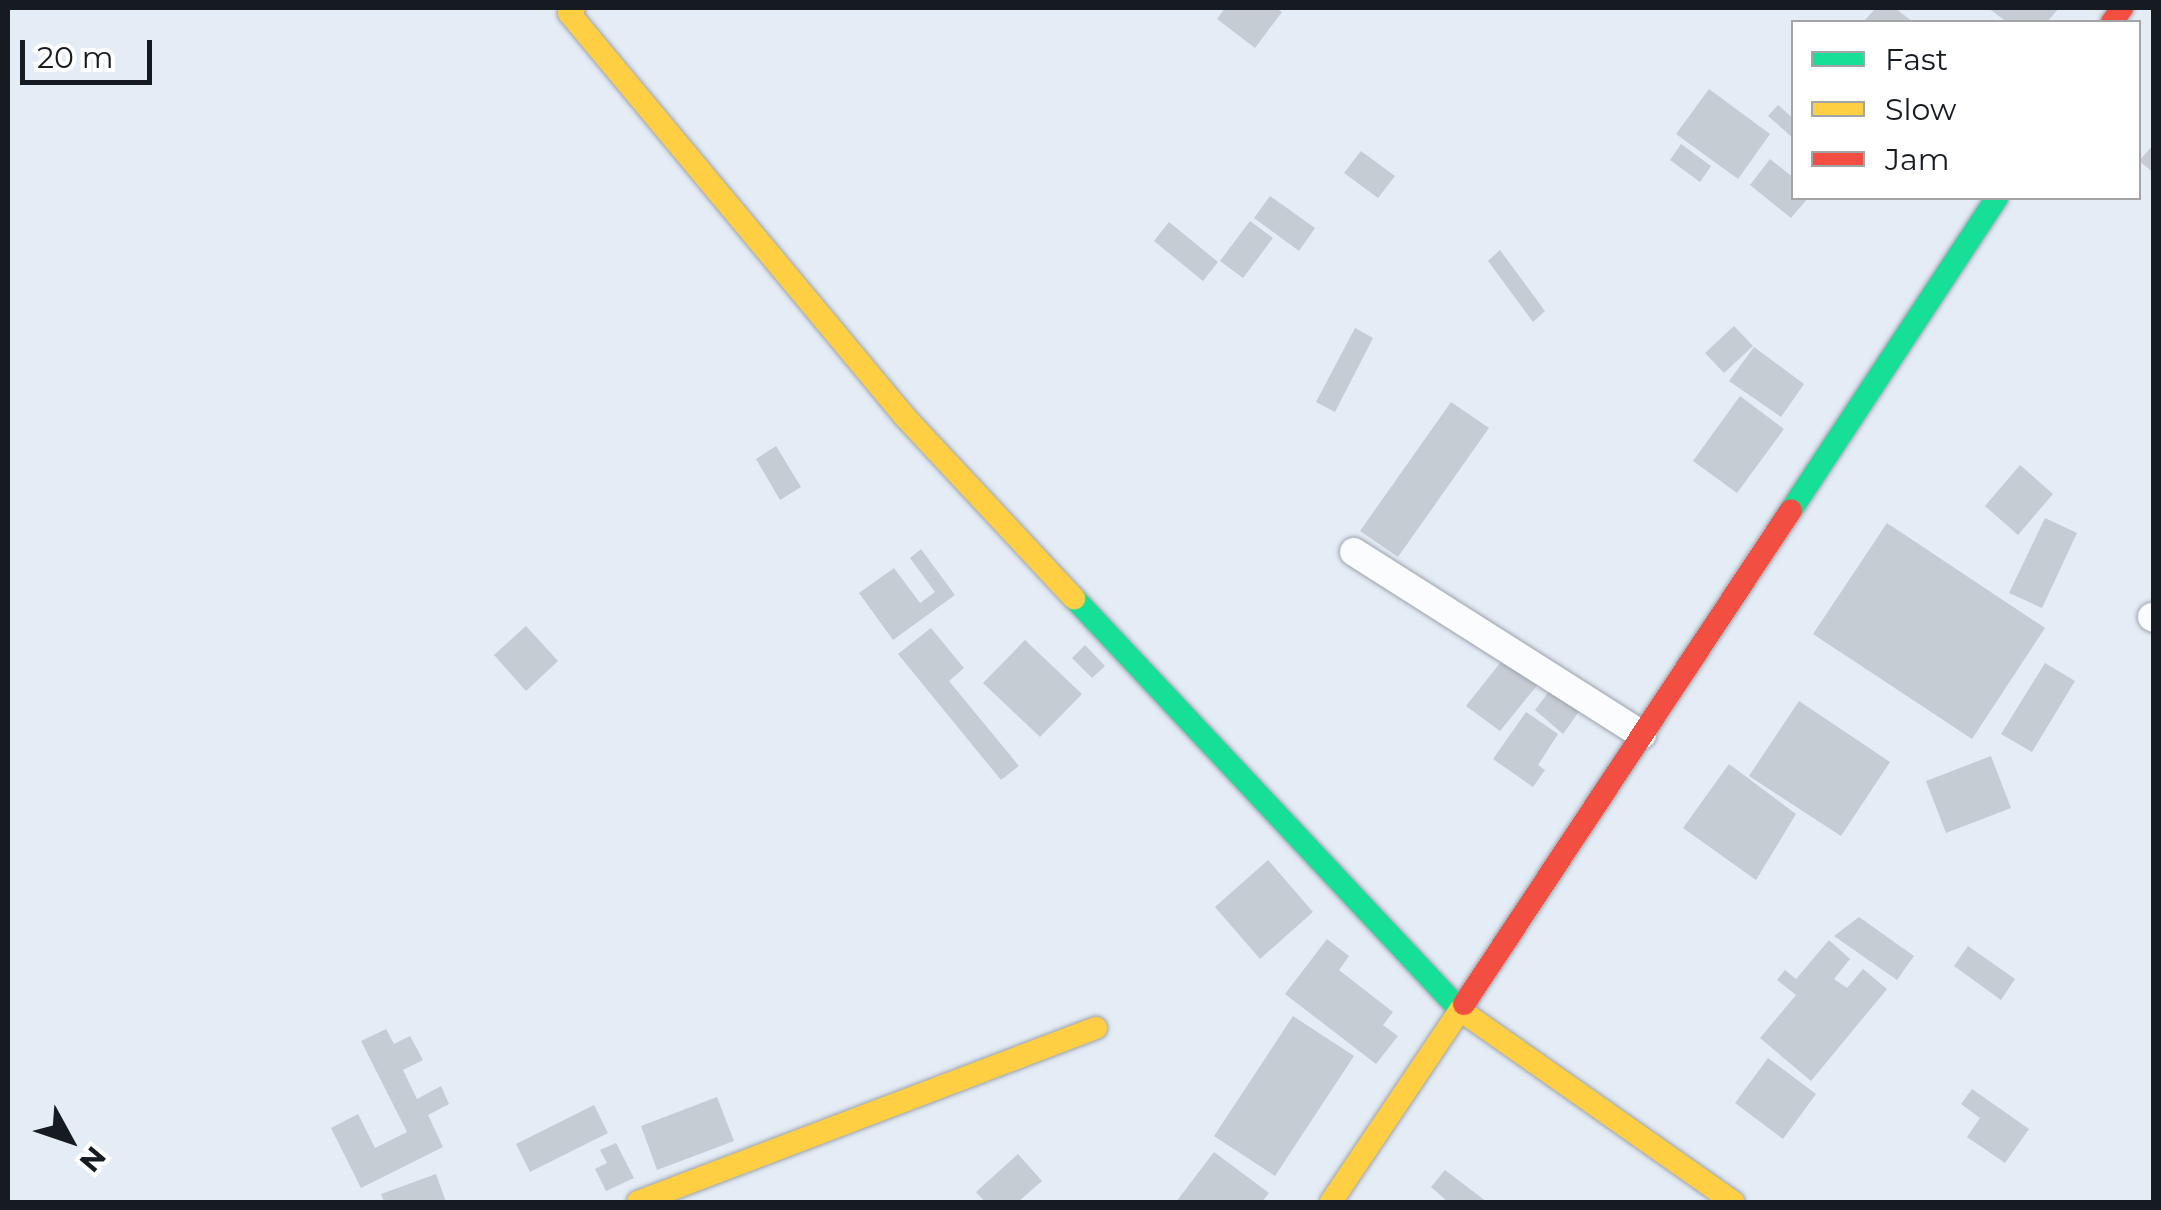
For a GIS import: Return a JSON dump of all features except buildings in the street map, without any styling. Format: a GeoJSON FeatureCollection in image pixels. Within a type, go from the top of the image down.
{"type":"FeatureCollection","features":[{"type":"Feature","properties":{"kind":"main road"},"geometry":{"type":"LineString","coordinates":[[569,9],[905,417],[1460,1010],[1733,1202]]}},
{"type":"Feature","properties":{"kind":"main road"},"geometry":{"type":"LineString","coordinates":[[1331,1202],[1996,200]]}},
{"type":"Feature","properties":{"kind":"main road"},"geometry":{"type":"LineString","coordinates":[[638,1202],[1096,1028]]}},
{"type":"Feature","properties":{"kind":"lane"},"geometry":{"type":"LineString","coordinates":[[1354,552],[1642,735]]}},
{"type":"Feature","properties":{"kind":"traffic: fast"},"geometry":{"type":"LineString","coordinates":[[1791,510],[1996,200]]}},
{"type":"Feature","properties":{"kind":"traffic: fast"},"geometry":{"type":"LineString","coordinates":[[1074,598],[1460,1010],[1464,1004]]}},
{"type":"Feature","properties":{"kind":"traffic: slow"},"geometry":{"type":"LineString","coordinates":[[574,8],[569,13],[905,417],[1074,598]]}},
{"type":"Feature","properties":{"kind":"traffic: slow"},"geometry":{"type":"LineString","coordinates":[[1331,1202],[1460,1010],[1733,1202]]}},
{"type":"Feature","properties":{"kind":"traffic: slow"},"geometry":{"type":"LineString","coordinates":[[638,1202],[1096,1028]]}},
{"type":"Feature","properties":{"kind":"traffic: jam"},"geometry":{"type":"LineString","coordinates":[[2113,20],[2122,8]]}},
{"type":"Feature","properties":{"kind":"traffic: jam"},"geometry":{"type":"LineString","coordinates":[[1464,1004],[1791,510]]}}]}
